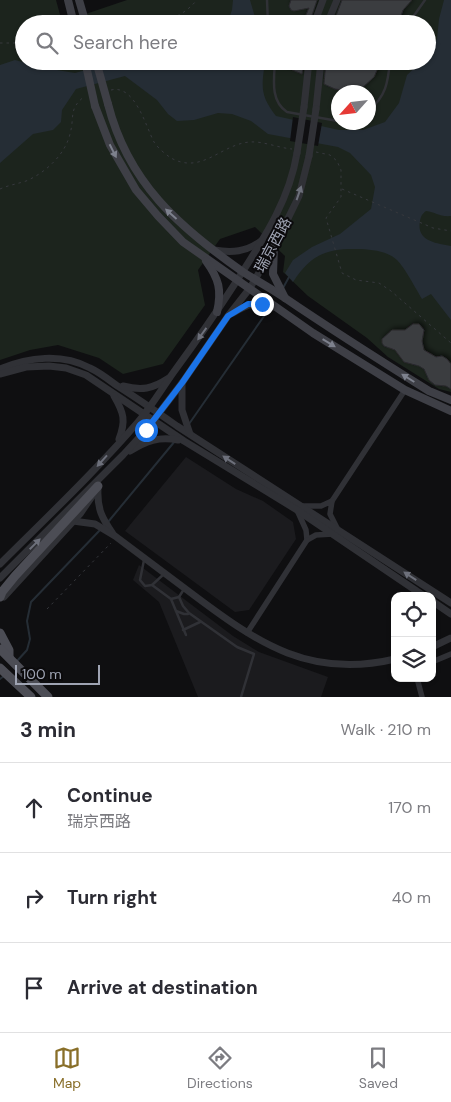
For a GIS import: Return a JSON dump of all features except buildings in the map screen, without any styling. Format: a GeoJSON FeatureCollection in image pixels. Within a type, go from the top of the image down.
{"type":"FeatureCollection","features":[{"type":"Feature","properties":{"kind":"main road"},"geometry":{"type":"LineString","coordinates":[[68,0],[72,15]]}},
{"type":"Feature","properties":{"kind":"main road"},"geometry":{"type":"LineString","coordinates":[[79,0],[83,15]]}},
{"type":"Feature","properties":{"kind":"main road"},"geometry":{"type":"LineString","coordinates":[[86,70],[110,146],[136,190],[183,242],[313,332],[405,390],[451,411]]}},
{"type":"Feature","properties":{"kind":"main road"},"geometry":{"type":"LineString","coordinates":[[99,70],[120,142],[143,183],[165,208],[190,231],[243,272],[430,391],[451,400]]}},
{"type":"Feature","properties":{"kind":"main road"},"geometry":{"type":"LineString","coordinates":[[183,242],[189,243],[193,240],[190,231]]}},
{"type":"Feature","properties":{"kind":"main road"},"geometry":{"type":"LineString","coordinates":[[274,246],[273,274],[285,298]]}},
{"type":"Feature","properties":{"kind":"main road"},"geometry":{"type":"LineString","coordinates":[[202,256],[212,269],[219,283],[220,299],[217,312]]}},
{"type":"Feature","properties":{"kind":"main road"},"geometry":{"type":"LineString","coordinates":[[313,332],[311,329],[312,325],[316,322],[321,322]]}},
{"type":"Feature","properties":{"kind":"main road"},"geometry":{"type":"LineString","coordinates":[[0,599],[2,592],[14,576],[98,486]]}},
{"type":"Feature","properties":{"kind":"main road"},"geometry":{"type":"LineString","coordinates":[[0,633],[9,650],[9,657]]}},
{"type":"Feature","properties":{"kind":"main road"},"geometry":{"type":"LineString","coordinates":[[0,649],[45,694]]}},
{"type":"Feature","properties":{"kind":"main road"},"geometry":{"type":"LineString","coordinates":[[0,668],[31,697]]}},
{"type":"Feature","properties":{"kind":"street"},"geometry":{"type":"LineString","coordinates":[[317,15],[323,0]]}},
{"type":"Feature","properties":{"kind":"street"},"geometry":{"type":"LineString","coordinates":[[331,15],[337,0]]}},
{"type":"Feature","properties":{"kind":"street","name":"瑞京西路"},"geometry":{"type":"LineString","coordinates":[[0,564],[97,467],[160,395],[171,376],[243,272],[286,197],[304,108],[308,70]]}},
{"type":"Feature","properties":{"kind":"street","name":"瑞京西路"},"geometry":{"type":"LineString","coordinates":[[0,578],[123,455],[182,383],[228,316],[250,288],[299,196],[310,154],[320,70]]}},
{"type":"Feature","properties":{"kind":"street"},"geometry":{"type":"LineString","coordinates":[[214,250],[229,253],[241,251],[253,247],[263,239]]}},
{"type":"Feature","properties":{"kind":"street"},"geometry":{"type":"LineString","coordinates":[[228,316],[248,304],[262,304],[278,308]]}},
{"type":"Feature","properties":{"kind":"street"},"geometry":{"type":"LineString","coordinates":[[0,369],[14,363],[52,358],[75,361],[90,367],[299,508],[451,603]]}},
{"type":"Feature","properties":{"kind":"street"},"geometry":{"type":"LineString","coordinates":[[0,374],[26,367],[49,366],[66,368],[86,375],[153,420],[170,436],[185,442],[299,508],[321,506],[332,501]]}},
{"type":"Feature","properties":{"kind":"street"},"geometry":{"type":"LineString","coordinates":[[117,385],[136,389],[156,386],[171,376]]}},
{"type":"Feature","properties":{"kind":"street"},"geometry":{"type":"LineString","coordinates":[[182,383],[182,410],[192,435]]}},
{"type":"Feature","properties":{"kind":"street"},"geometry":{"type":"LineString","coordinates":[[405,390],[332,501],[330,514],[336,532],[418,592]]}},
{"type":"Feature","properties":{"kind":"street"},"geometry":{"type":"LineString","coordinates":[[112,394],[122,410],[124,427],[117,444]]}},
{"type":"Feature","properties":{"kind":"street"},"geometry":{"type":"LineString","coordinates":[[123,455],[143,443],[156,438],[170,436]]}},
{"type":"Feature","properties":{"kind":"street"},"geometry":{"type":"LineString","coordinates":[[0,599],[91,501],[106,473]]}},
{"type":"Feature","properties":{"kind":"street"},"geometry":{"type":"LineString","coordinates":[[98,486],[98,501],[102,517],[114,538]]}},
{"type":"Feature","properties":{"kind":"street"},"geometry":{"type":"LineString","coordinates":[[299,508],[307,540]]}},
{"type":"Feature","properties":{"kind":"street"},"geometry":{"type":"LineString","coordinates":[[73,521],[95,524],[247,633],[284,652],[311,661],[337,665],[369,664],[391,660]]}},
{"type":"Feature","properties":{"kind":"street"},"geometry":{"type":"LineString","coordinates":[[247,633],[307,540],[336,532]]}},
{"type":"Feature","properties":{"kind":"street"},"geometry":{"type":"LineString","coordinates":[[436,604],[451,614]]}},
{"type":"Feature","properties":{"kind":"street"},"geometry":{"type":"LineString","coordinates":[[436,645],[451,638]]}},
{"type":"Feature","properties":{"kind":"street"},"geometry":{"type":"LineString","coordinates":[[436,660],[451,654]]}},
{"type":"Feature","properties":{"kind":"street"},"geometry":{"type":"LineString","coordinates":[[418,682],[422,697]]}},
{"type":"Feature","properties":{"kind":"lane"},"geometry":{"type":"LineString","coordinates":[[267,0],[268,15]]}},
{"type":"Feature","properties":{"kind":"lane"},"geometry":{"type":"LineString","coordinates":[[414,15],[424,0]]}},
{"type":"Feature","properties":{"kind":"lane"},"geometry":{"type":"LineString","coordinates":[[274,70],[273,85],[277,102],[283,110],[331,120]]}},
{"type":"Feature","properties":{"kind":"lane"},"geometry":{"type":"LineString","coordinates":[[376,104],[387,88],[389,70]]}},
{"type":"Feature","properties":{"kind":"lane"},"geometry":{"type":"LineString","coordinates":[[144,558],[140,580],[145,586],[152,585],[165,573]]}},
{"type":"Feature","properties":{"kind":"lane"},"geometry":{"type":"LineString","coordinates":[[152,585],[171,599],[186,635]]}},
{"type":"Feature","properties":{"kind":"lane"},"geometry":{"type":"LineString","coordinates":[[171,599],[178,597],[185,588]]}},
{"type":"Feature","properties":{"kind":"lane"},"geometry":{"type":"LineString","coordinates":[[178,597],[189,614],[237,647],[254,654],[241,697]]}},
{"type":"Feature","properties":{"kind":"lane"},"geometry":{"type":"LineString","coordinates":[[176,611],[189,614]]}},
{"type":"Feature","properties":{"kind":"lane"},"geometry":{"type":"LineString","coordinates":[[184,630],[201,622]]}},
{"type":"Feature","properties":{"kind":"path"},"geometry":{"type":"LineString","coordinates":[[180,15],[189,9],[197,0]]}},
{"type":"Feature","properties":{"kind":"path"},"geometry":{"type":"LineString","coordinates":[[0,43],[15,44]]}},
{"type":"Feature","properties":{"kind":"path"},"geometry":{"type":"LineString","coordinates":[[105,91],[115,89],[128,94],[144,118],[160,149],[170,157],[181,162],[205,161],[234,145],[252,142],[295,151]]}},
{"type":"Feature","properties":{"kind":"path"},"geometry":{"type":"LineString","coordinates":[[0,189],[33,178],[56,160],[70,135],[74,107],[86,96]]}},
{"type":"Feature","properties":{"kind":"path"},"geometry":{"type":"LineString","coordinates":[[310,154],[330,155],[337,161],[341,170],[341,197],[326,218],[342,273],[347,277],[379,283],[392,291],[451,343]]}},
{"type":"Feature","properties":{"kind":"path"},"geometry":{"type":"LineString","coordinates":[[342,189],[433,228],[451,231]]}},
{"type":"Feature","properties":{"kind":"path"},"geometry":{"type":"LineString","coordinates":[[47,609],[114,538]]}},
{"type":"Feature","properties":{"kind":"shaded area"},"geometry":{"type":"Polygon","coordinates":[[[0,0],[56,0],[60,15],[15,15],[15,70],[436,70],[436,15],[83,15],[127,0],[451,0],[451,392],[439,389],[388,357],[367,338],[308,296],[283,272],[285,256],[255,227],[220,239],[198,270],[205,305],[163,364],[123,374],[99,358],[58,345],[30,350],[0,360],[0,0]]]}},
{"type":"Feature","properties":{"kind":"shaded area"},"geometry":{"type":"Polygon","coordinates":[[[233,0],[250,0],[254,15],[230,15],[233,0]]]}},
{"type":"Feature","properties":{"kind":"shaded area"},"geometry":{"type":"Polygon","coordinates":[[[444,0],[451,0],[451,216],[443,216],[426,211],[421,216],[420,228],[421,233],[428,240],[451,246],[451,320],[431,294],[422,299],[397,260],[380,252],[366,249],[330,251],[307,264],[293,282],[285,273],[293,260],[312,247],[340,234],[371,209],[375,187],[371,175],[350,153],[338,147],[268,134],[251,121],[232,114],[218,113],[194,120],[177,121],[168,114],[157,100],[125,76],[76,89],[62,110],[61,122],[53,130],[33,134],[0,163],[0,65],[15,60],[15,70],[57,70],[75,73],[86,70],[264,70],[264,96],[276,116],[331,128],[331,130],[376,130],[376,125],[385,122],[399,103],[407,75],[412,70],[436,70],[439,19],[444,0]]]}},
{"type":"Feature","properties":{"kind":"shaded area"},"geometry":{"type":"Polygon","coordinates":[[[186,457],[236,489],[263,501],[293,522],[296,539],[249,610],[235,612],[125,531],[186,457]]]}},
{"type":"Feature","properties":{"kind":"shaded area"},"geometry":{"type":"Polygon","coordinates":[[[139,565],[233,636],[259,652],[328,677],[321,697],[198,697],[159,602],[133,580],[139,565]]]}},
{"type":"Feature","properties":{"kind":"pier"},"geometry":{"type":"Polygon","coordinates":[[[293,117],[322,123],[318,146],[290,141],[293,117]]]}},
{"type":"Feature","properties":{"kind":"waterway"},"geometry":{"type":"LineString","coordinates":[[283,288],[289,277]]}},
{"type":"Feature","properties":{"kind":"waterway"},"geometry":{"type":"LineString","coordinates":[[189,424],[269,309]]}},
{"type":"Feature","properties":{"kind":"waterway"},"geometry":{"type":"LineString","coordinates":[[108,522],[175,441]]}},
{"type":"Feature","properties":{"kind":"waterway"},"geometry":{"type":"LineString","coordinates":[[17,661],[27,650],[30,639],[27,621],[31,602],[101,529]]}},
{"type":"Feature","properties":{"kind":"waterway"},"geometry":{"type":"LineString","coordinates":[[0,679],[4,676]]}},
{"type":"Feature","properties":{"kind":"route"},"geometry":{"type":"LineString","coordinates":[[146,430],[182,383],[228,316],[248,304],[262,304]]}}]}
